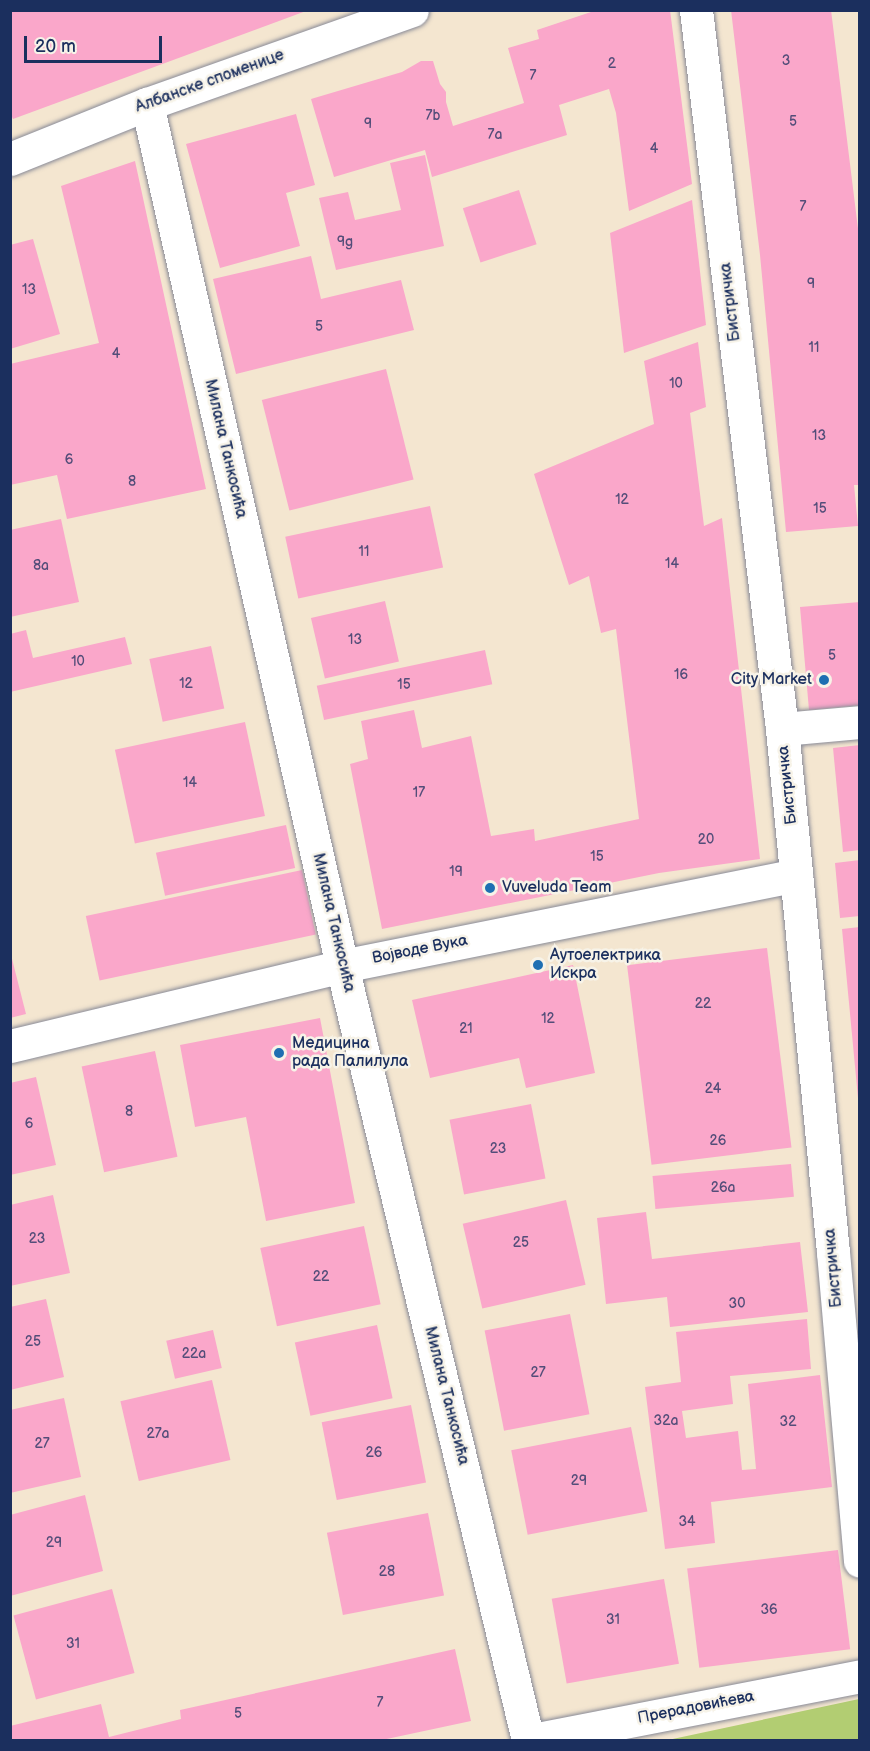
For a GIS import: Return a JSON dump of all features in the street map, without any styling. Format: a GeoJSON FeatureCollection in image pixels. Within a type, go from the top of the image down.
{"type":"FeatureCollection","features":[{"type":"Feature","properties":{"kind":"street","name":"Албанске споменице"},"geometry":{"type":"LineString","coordinates":[[10,159],[147,104],[412,10]]}},
{"type":"Feature","properties":{"kind":"street","name":"Бистричка"},"geometry":{"type":"LineString","coordinates":[[696,10],[782,729],[860,1561]]}},
{"type":"Feature","properties":{"kind":"street","name":"Милана Танкосића"},"geometry":{"type":"LineString","coordinates":[[147,104],[342,966],[530,1740]]}},
{"type":"Feature","properties":{"kind":"street"},"geometry":{"type":"LineString","coordinates":[[782,729],[860,722]]}},
{"type":"Feature","properties":{"kind":"street","name":"Војводе Вука"},"geometry":{"type":"LineString","coordinates":[[10,1046],[342,966],[796,875]]}},
{"type":"Feature","properties":{"kind":"street","name":"Прерадовићева"},"geometry":{"type":"LineString","coordinates":[[530,1740],[860,1676]]}},
{"type":"Feature","properties":{"kind":"green space"},"geometry":{"type":"Polygon","coordinates":[[[859,1699],[859,1740],[668,1740],[859,1699]]]}},
{"type":"Feature","properties":{"kind":"building"},"geometry":{"type":"Polygon","coordinates":[[[10,10],[306,11],[13,119],[10,113],[10,10]]]}},
{"type":"Feature","properties":{"kind":"building"},"geometry":{"type":"Polygon","coordinates":[[[597,10],[670,10],[692,184],[629,211],[616,113],[609,89],[559,105],[567,135],[432,177],[425,150],[334,177],[311,99],[402,72],[421,61],[433,61],[440,84],[446,92],[446,102],[453,126],[524,103],[508,48],[539,39],[537,30],[597,10]]]}},
{"type":"Feature","properties":{"kind":"building"},"geometry":{"type":"Polygon","coordinates":[[[731,10],[831,10],[860,245],[860,485],[854,485],[858,526],[786,532],[760,255],[731,10]]]}},
{"type":"Feature","properties":{"kind":"building"},"geometry":{"type":"Polygon","coordinates":[[[296,114],[315,185],[286,193],[300,246],[220,268],[186,144],[296,114]]]}},
{"type":"Feature","properties":{"kind":"building"},"geometry":{"type":"Polygon","coordinates":[[[425,155],[444,246],[336,270],[319,198],[348,192],[355,220],[401,210],[390,163],[425,155]]]}},
{"type":"Feature","properties":{"kind":"building"},"geometry":{"type":"Polygon","coordinates":[[[135,161],[206,489],[67,519],[57,475],[10,485],[10,364],[99,343],[61,186],[135,161]]]}},
{"type":"Feature","properties":{"kind":"building"},"geometry":{"type":"Polygon","coordinates":[[[519,190],[537,244],[481,262],[463,208],[519,190]]]}},
{"type":"Feature","properties":{"kind":"building"},"geometry":{"type":"Polygon","coordinates":[[[692,200],[706,325],[624,353],[610,233],[692,200]]]}},
{"type":"Feature","properties":{"kind":"building"},"geometry":{"type":"Polygon","coordinates":[[[33,239],[60,334],[10,349],[10,245],[33,239]]]}},
{"type":"Feature","properties":{"kind":"building"},"geometry":{"type":"Polygon","coordinates":[[[311,256],[321,299],[401,280],[414,330],[236,374],[213,279],[311,256]]]}},
{"type":"Feature","properties":{"kind":"building"},"geometry":{"type":"Polygon","coordinates":[[[698,342],[706,407],[690,413],[704,526],[722,518],[760,859],[659,873],[382,929],[350,764],[368,759],[361,721],[414,710],[422,748],[471,736],[491,836],[534,829],[535,841],[639,819],[616,629],[601,633],[589,576],[569,585],[534,474],[654,424],[644,361],[698,342]]]}},
{"type":"Feature","properties":{"kind":"building"},"geometry":{"type":"Polygon","coordinates":[[[386,369],[414,480],[289,511],[262,400],[386,369]]]}},
{"type":"Feature","properties":{"kind":"building"},"geometry":{"type":"Polygon","coordinates":[[[430,506],[443,568],[298,598],[285,537],[430,506]]]}},
{"type":"Feature","properties":{"kind":"building"},"geometry":{"type":"Polygon","coordinates":[[[61,519],[79,602],[10,617],[10,530],[61,519]]]}},
{"type":"Feature","properties":{"kind":"building"},"geometry":{"type":"Polygon","coordinates":[[[385,601],[399,661],[325,679],[311,618],[385,601]]]}},
{"type":"Feature","properties":{"kind":"building"},"geometry":{"type":"Polygon","coordinates":[[[860,602],[860,705],[809,710],[800,607],[860,602]]]}},
{"type":"Feature","properties":{"kind":"building"},"geometry":{"type":"Polygon","coordinates":[[[26,630],[33,658],[125,637],[132,664],[10,692],[10,634],[26,630]]]}},
{"type":"Feature","properties":{"kind":"building"},"geometry":{"type":"Polygon","coordinates":[[[211,646],[224,709],[163,722],[149,659],[211,646]]]}},
{"type":"Feature","properties":{"kind":"building"},"geometry":{"type":"Polygon","coordinates":[[[485,650],[492,684],[324,720],[317,686],[485,650]]]}},
{"type":"Feature","properties":{"kind":"building"},"geometry":{"type":"Polygon","coordinates":[[[245,722],[265,816],[135,844],[115,750],[245,722]]]}},
{"type":"Feature","properties":{"kind":"building"},"geometry":{"type":"Polygon","coordinates":[[[860,745],[860,850],[843,852],[833,748],[860,745]]]}},
{"type":"Feature","properties":{"kind":"building"},"geometry":{"type":"Polygon","coordinates":[[[286,825],[295,868],[165,896],[156,853],[286,825]]]}},
{"type":"Feature","properties":{"kind":"building"},"geometry":{"type":"Polygon","coordinates":[[[860,860],[860,916],[840,918],[835,863],[860,860]]]}},
{"type":"Feature","properties":{"kind":"building"},"geometry":{"type":"Polygon","coordinates":[[[302,870],[316,935],[100,981],[86,916],[302,870]]]}},
{"type":"Feature","properties":{"kind":"building"},"geometry":{"type":"Polygon","coordinates":[[[860,927],[860,1098],[858,1098],[842,929],[860,927]]]}},
{"type":"Feature","properties":{"kind":"building"},"geometry":{"type":"Polygon","coordinates":[[[767,948],[791,1148],[652,1165],[627,965],[767,948]]]}},
{"type":"Feature","properties":{"kind":"building"},"geometry":{"type":"Polygon","coordinates":[[[10,951],[26,1014],[10,1018],[10,951]]]}},
{"type":"Feature","properties":{"kind":"building"},"geometry":{"type":"Polygon","coordinates":[[[573,965],[595,1073],[526,1088],[519,1058],[430,1078],[412,1000],[573,965]]]}},
{"type":"Feature","properties":{"kind":"building"},"geometry":{"type":"Polygon","coordinates":[[[320,1018],[355,1203],[266,1221],[246,1117],[195,1127],[180,1045],[320,1018]]]}},
{"type":"Feature","properties":{"kind":"building"},"geometry":{"type":"Polygon","coordinates":[[[155,1051],[177,1157],[104,1172],[82,1067],[155,1051]]]}},
{"type":"Feature","properties":{"kind":"building"},"geometry":{"type":"Polygon","coordinates":[[[36,1077],[56,1165],[10,1175],[10,1083],[36,1077]]]}},
{"type":"Feature","properties":{"kind":"building"},"geometry":{"type":"Polygon","coordinates":[[[531,1104],[546,1179],[464,1194],[450,1120],[531,1104]]]}},
{"type":"Feature","properties":{"kind":"building"},"geometry":{"type":"Polygon","coordinates":[[[791,1164],[794,1197],[655,1209],[653,1176],[791,1164]]]}},
{"type":"Feature","properties":{"kind":"building"},"geometry":{"type":"Polygon","coordinates":[[[53,1195],[70,1273],[10,1286],[10,1205],[53,1195]]]}},
{"type":"Feature","properties":{"kind":"building"},"geometry":{"type":"Polygon","coordinates":[[[566,1200],[586,1285],[482,1309],[463,1224],[566,1200]]]}},
{"type":"Feature","properties":{"kind":"building"},"geometry":{"type":"Polygon","coordinates":[[[646,1212],[652,1259],[800,1242],[808,1312],[670,1327],[667,1297],[606,1304],[597,1218],[646,1212]]]}},
{"type":"Feature","properties":{"kind":"building"},"geometry":{"type":"Polygon","coordinates":[[[364,1226],[381,1304],[277,1326],[260,1248],[364,1226]]]}},
{"type":"Feature","properties":{"kind":"building"},"geometry":{"type":"Polygon","coordinates":[[[46,1299],[64,1377],[10,1390],[10,1307],[46,1299]]]}},
{"type":"Feature","properties":{"kind":"building"},"geometry":{"type":"Polygon","coordinates":[[[570,1314],[589,1414],[504,1431],[485,1331],[570,1314]]]}},
{"type":"Feature","properties":{"kind":"building"},"geometry":{"type":"Polygon","coordinates":[[[807,1319],[811,1369],[730,1376],[733,1404],[682,1411],[686,1438],[738,1431],[742,1470],[756,1469],[748,1384],[820,1375],[832,1487],[711,1502],[715,1543],[665,1549],[645,1387],[681,1382],[676,1332],[807,1319]]]}},
{"type":"Feature","properties":{"kind":"building"},"geometry":{"type":"Polygon","coordinates":[[[377,1325],[393,1398],[310,1416],[295,1342],[377,1325]]]}},
{"type":"Feature","properties":{"kind":"building"},"geometry":{"type":"Polygon","coordinates":[[[213,1330],[222,1368],[175,1379],[166,1341],[213,1330]]]}},
{"type":"Feature","properties":{"kind":"building"},"geometry":{"type":"Polygon","coordinates":[[[212,1380],[230,1460],[139,1481],[120,1401],[212,1380]]]}},
{"type":"Feature","properties":{"kind":"building"},"geometry":{"type":"Polygon","coordinates":[[[64,1398],[81,1477],[10,1493],[10,1410],[64,1398]]]}},
{"type":"Feature","properties":{"kind":"building"},"geometry":{"type":"Polygon","coordinates":[[[411,1405],[426,1483],[337,1500],[322,1422],[411,1405]]]}},
{"type":"Feature","properties":{"kind":"building"},"geometry":{"type":"Polygon","coordinates":[[[631,1427],[647,1511],[528,1535],[511,1450],[631,1427]]]}},
{"type":"Feature","properties":{"kind":"building"},"geometry":{"type":"Polygon","coordinates":[[[85,1495],[103,1571],[10,1596],[10,1515],[85,1495]]]}},
{"type":"Feature","properties":{"kind":"building"},"geometry":{"type":"Polygon","coordinates":[[[428,1513],[444,1595],[343,1615],[327,1533],[428,1513]]]}},
{"type":"Feature","properties":{"kind":"building"},"geometry":{"type":"Polygon","coordinates":[[[838,1550],[850,1649],[699,1668],[687,1569],[838,1550]]]}},
{"type":"Feature","properties":{"kind":"building"},"geometry":{"type":"Polygon","coordinates":[[[664,1579],[679,1664],[567,1683],[552,1599],[664,1579]]]}},
{"type":"Feature","properties":{"kind":"building"},"geometry":{"type":"Polygon","coordinates":[[[112,1589],[135,1673],[36,1699],[13,1615],[112,1589]]]}},
{"type":"Feature","properties":{"kind":"building"},"geometry":{"type":"Polygon","coordinates":[[[455,1649],[471,1721],[382,1740],[10,1740],[10,1726],[101,1704],[109,1737],[181,1719],[180,1710],[455,1649]]]}},
{"type":"Feature","properties":{"kind":"place","name":"City Market"},"geometry":{"type":"Point","coordinates":[824,680]}},
{"type":"Feature","properties":{"kind":"place","name":"Vuveluda Team"},"geometry":{"type":"Point","coordinates":[490,888]}},
{"type":"Feature","properties":{"kind":"place","name":"Аутоелектрика Искра"},"geometry":{"type":"Point","coordinates":[538,965]}},
{"type":"Feature","properties":{"kind":"place","name":"Медицина рада Палилула"},"geometry":{"type":"Point","coordinates":[279,1053]}}]}
